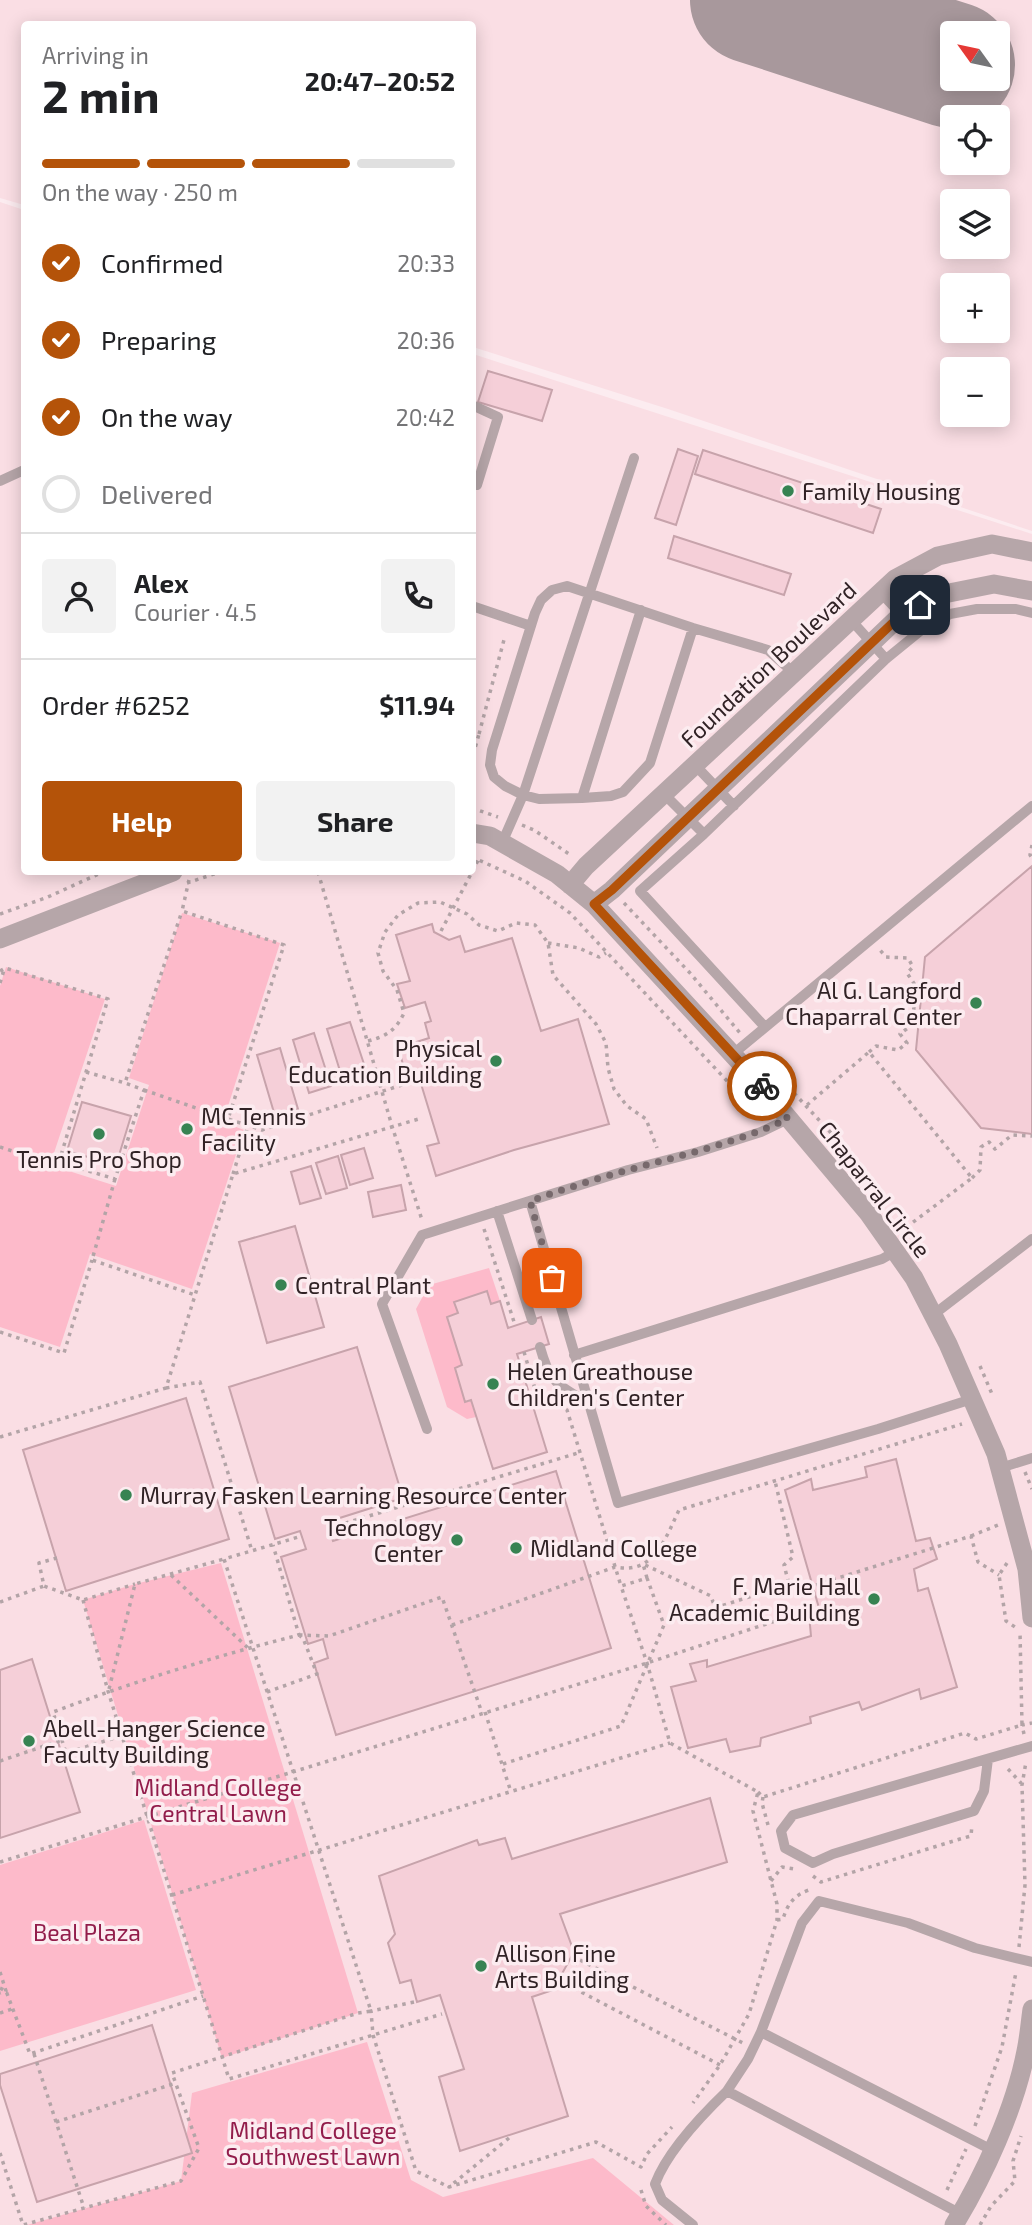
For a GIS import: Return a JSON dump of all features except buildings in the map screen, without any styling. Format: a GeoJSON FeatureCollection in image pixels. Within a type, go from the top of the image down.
{"type":"FeatureCollection","features":[{"type":"Feature","properties":{"kind":"street","name":"Foundation Boulevard"},"geometry":{"type":"LineString","coordinates":[[570,885],[586,866],[895,579],[937,556],[992,544],[1032,552]]}},
{"type":"Feature","properties":{"kind":"street"},"geometry":{"type":"LineString","coordinates":[[594,904],[612,890],[901,615],[939,595],[994,584],[1032,591]]}},
{"type":"Feature","properties":{"kind":"street","name":"Chaparral Circle"},"geometry":{"type":"LineString","coordinates":[[476,834],[490,836],[557,874],[594,904],[733,1054],[780,1123],[869,1214],[914,1278],[933,1315],[965,1401],[996,1454],[1027,1569],[1032,1618]]}},
{"type":"Feature","properties":{"kind":"street"},"geometry":{"type":"LineString","coordinates":[[0,939],[165,875]]}},
{"type":"Feature","properties":{"kind":"street"},"geometry":{"type":"LineString","coordinates":[[957,2220],[992,2150],[1015,2093],[1026,2052],[1032,2009]]}},
{"type":"Feature","properties":{"kind":"lane"},"geometry":{"type":"LineString","coordinates":[[476,407],[498,417],[477,485]]}},
{"type":"Feature","properties":{"kind":"lane"},"geometry":{"type":"LineString","coordinates":[[502,843],[523,795],[634,458]]}},
{"type":"Feature","properties":{"kind":"lane"},"geometry":{"type":"LineString","coordinates":[[0,481],[21,471]]}},
{"type":"Feature","properties":{"kind":"lane"},"geometry":{"type":"LineString","coordinates":[[693,628],[650,763],[623,792],[611,796],[539,799],[523,795],[494,777],[490,765],[531,626],[541,600],[552,590],[567,586],[768,650],[794,673]]}},
{"type":"Feature","properties":{"kind":"lane"},"geometry":{"type":"LineString","coordinates":[[881,593],[918,632]]}},
{"type":"Feature","properties":{"kind":"lane"},"geometry":{"type":"LineString","coordinates":[[476,607],[531,626]]}},
{"type":"Feature","properties":{"kind":"lane"},"geometry":{"type":"LineString","coordinates":[[765,1027],[640,891],[918,632],[950,614],[977,608],[1016,609],[1032,613]]}},
{"type":"Feature","properties":{"kind":"lane"},"geometry":{"type":"LineString","coordinates":[[582,798],[641,610]]}},
{"type":"Feature","properties":{"kind":"lane"},"geometry":{"type":"LineString","coordinates":[[851,620],[886,659]]}},
{"type":"Feature","properties":{"kind":"lane"},"geometry":{"type":"LineString","coordinates":[[695,765],[734,806]]}},
{"type":"Feature","properties":{"kind":"lane"},"geometry":{"type":"LineString","coordinates":[[664,794],[704,834]]}},
{"type":"Feature","properties":{"kind":"lane"},"geometry":{"type":"LineString","coordinates":[[733,1054],[1032,806]]}},
{"type":"Feature","properties":{"kind":"lane"},"geometry":{"type":"LineString","coordinates":[[427,1429],[382,1304],[422,1235],[628,1170],[687,1156],[780,1123]]}},
{"type":"Feature","properties":{"kind":"lane"},"geometry":{"type":"LineString","coordinates":[[530,1201],[618,1503],[878,1429],[965,1401]]}},
{"type":"Feature","properties":{"kind":"lane"},"geometry":{"type":"LineString","coordinates":[[498,1211],[532,1320]]}},
{"type":"Feature","properties":{"kind":"lane"},"geometry":{"type":"LineString","coordinates":[[933,1315],[1032,1239]]}},
{"type":"Feature","properties":{"kind":"lane"},"geometry":{"type":"LineString","coordinates":[[574,1355],[869,1263],[895,1251]]}},
{"type":"Feature","properties":{"kind":"lane"},"geometry":{"type":"LineString","coordinates":[[540,1347],[547,1371],[557,1385],[587,1402]]}},
{"type":"Feature","properties":{"kind":"lane"},"geometry":{"type":"LineString","coordinates":[[1000,1468],[1032,1458]]}},
{"type":"Feature","properties":{"kind":"lane"},"geometry":{"type":"LineString","coordinates":[[988,1759],[984,1791],[974,1811],[833,1854],[813,1863],[785,1849],[781,1831],[793,1815],[1032,1746]]}},
{"type":"Feature","properties":{"kind":"lane"},"geometry":{"type":"LineString","coordinates":[[693,2225],[662,2200],[655,2184],[661,2169],[710,2107],[727,2091],[754,2047],[802,1923],[819,1901],[908,1923],[975,1948],[1032,1962]]}},
{"type":"Feature","properties":{"kind":"lane"},"geometry":{"type":"LineString","coordinates":[[761,2032],[992,2150]]}},
{"type":"Feature","properties":{"kind":"lane"},"geometry":{"type":"LineString","coordinates":[[727,2091],[942,2204],[957,2220]]}},
{"type":"Feature","properties":{"kind":"path"},"geometry":{"type":"LineString","coordinates":[[476,745],[505,636]]}},
{"type":"Feature","properties":{"kind":"path"},"geometry":{"type":"LineString","coordinates":[[1032,845],[1032,858]]}},
{"type":"Feature","properties":{"kind":"path"},"geometry":{"type":"LineString","coordinates":[[476,859],[525,881],[570,913],[780,1123]]}},
{"type":"Feature","properties":{"kind":"path"},"geometry":{"type":"LineString","coordinates":[[0,914],[48,897],[96,875]]}},
{"type":"Feature","properties":{"kind":"path"},"geometry":{"type":"LineString","coordinates":[[125,1083],[182,911],[190,883],[188,875]]}},
{"type":"Feature","properties":{"kind":"path"},"geometry":{"type":"LineString","coordinates":[[319,875],[422,1220],[433,1217]]}},
{"type":"Feature","properties":{"kind":"path"},"geometry":{"type":"LineString","coordinates":[[441,932],[470,875]]}},
{"type":"Feature","properties":{"kind":"path"},"geometry":{"type":"LineString","coordinates":[[368,1041],[385,1036],[397,1027],[404,1013],[397,990],[383,971],[379,953],[385,932],[398,915],[418,903],[440,902],[467,914],[479,926],[499,931],[516,923],[535,925],[548,943],[553,975],[596,1024],[606,1043],[608,1068],[614,1089],[627,1106],[646,1119],[657,1150]]}},
{"type":"Feature","properties":{"kind":"path"},"geometry":{"type":"LineString","coordinates":[[182,911],[284,945],[228,1119]]}},
{"type":"Feature","properties":{"kind":"path"},"geometry":{"type":"LineString","coordinates":[[548,943],[579,948],[600,957],[640,920]]}},
{"type":"Feature","properties":{"kind":"path"},"geometry":{"type":"LineString","coordinates":[[807,1105],[876,1046],[898,1049],[906,1043],[900,1034],[913,1024],[915,985],[907,973],[914,967],[908,958],[886,957],[877,946]]}},
{"type":"Feature","properties":{"kind":"path"},"geometry":{"type":"LineString","coordinates":[[0,983],[5,968]]}},
{"type":"Feature","properties":{"kind":"path"},"geometry":{"type":"LineString","coordinates":[[0,971],[5,968],[108,999],[59,1161],[55,1165],[0,1147]]}},
{"type":"Feature","properties":{"kind":"path"},"geometry":{"type":"LineString","coordinates":[[869,1052],[972,1178]]}},
{"type":"Feature","properties":{"kind":"path"},"geometry":{"type":"LineString","coordinates":[[86,1072],[262,1130],[408,1083]]}},
{"type":"Feature","properties":{"kind":"path"},"geometry":{"type":"LineString","coordinates":[[0,1332],[64,1353],[144,1090]]}},
{"type":"Feature","properties":{"kind":"path"},"geometry":{"type":"LineString","coordinates":[[233,1174],[422,1118]]}},
{"type":"Feature","properties":{"kind":"path"},"geometry":{"type":"LineString","coordinates":[[166,1388],[248,1126]]}},
{"type":"Feature","properties":{"kind":"path"},"geometry":{"type":"LineString","coordinates":[[904,1229],[980,1170],[981,1147],[989,1142],[995,1149],[1012,1135],[1032,1136]]}},
{"type":"Feature","properties":{"kind":"path"},"geometry":{"type":"LineString","coordinates":[[59,1161],[115,1179]]}},
{"type":"Feature","properties":{"kind":"path"},"geometry":{"type":"LineString","coordinates":[[480,1216],[515,1325]]}},
{"type":"Feature","properties":{"kind":"path"},"geometry":{"type":"LineString","coordinates":[[92,1260],[195,1295]]}},
{"type":"Feature","properties":{"kind":"path"},"geometry":{"type":"LineString","coordinates":[[524,1352],[536,1392],[567,1410],[670,1743],[763,1797],[965,1733],[976,1739],[1032,1723]]}},
{"type":"Feature","properties":{"kind":"path"},"geometry":{"type":"LineString","coordinates":[[0,1437],[166,1388],[200,1382],[252,1551]]}},
{"type":"Feature","properties":{"kind":"path"},"geometry":{"type":"LineString","coordinates":[[452,1625],[615,1567],[628,1570],[643,1564],[660,1551],[678,1510],[965,1423],[965,1401]]}},
{"type":"Feature","properties":{"kind":"path"},"geometry":{"type":"LineString","coordinates":[[329,1528],[579,1453]]}},
{"type":"Feature","properties":{"kind":"path"},"geometry":{"type":"LineString","coordinates":[[775,1481],[793,1557],[784,1565],[789,1584]]}},
{"type":"Feature","properties":{"kind":"path"},"geometry":{"type":"LineString","coordinates":[[800,1590],[1002,1524]]}},
{"type":"Feature","properties":{"kind":"path"},"geometry":{"type":"LineString","coordinates":[[0,1602],[44,1586],[83,1600],[302,1536]]}},
{"type":"Feature","properties":{"kind":"path"},"geometry":{"type":"LineString","coordinates":[[971,1536],[978,1562],[999,1575]]}},
{"type":"Feature","properties":{"kind":"path"},"geometry":{"type":"LineString","coordinates":[[267,1692],[317,1674],[303,1638],[299,1635],[272,1545]]}},
{"type":"Feature","properties":{"kind":"path"},"geometry":{"type":"LineString","coordinates":[[44,1586],[39,1563],[57,1558]]}},
{"type":"Feature","properties":{"kind":"path"},"geometry":{"type":"LineString","coordinates":[[224,1559],[250,1647],[321,1851],[371,2011],[373,2035],[416,2171],[449,2187],[596,2141],[641,2166],[647,2154],[678,2120]]}},
{"type":"Feature","properties":{"kind":"path"},"geometry":{"type":"LineString","coordinates":[[1010,1560],[999,1575],[1006,1621],[1020,1630],[1022,1725]]}},
{"type":"Feature","properties":{"kind":"path"},"geometry":{"type":"LineString","coordinates":[[503,1764],[621,1726],[664,1625],[643,1564]]}},
{"type":"Feature","properties":{"kind":"path"},"geometry":{"type":"LineString","coordinates":[[0,1862],[806,1611],[798,1583],[715,1608],[711,1596],[643,1564]]}},
{"type":"Feature","properties":{"kind":"path"},"geometry":{"type":"LineString","coordinates":[[170,1574],[250,1647]]}},
{"type":"Feature","properties":{"kind":"path"},"geometry":{"type":"LineString","coordinates":[[621,1586],[648,1578]]}},
{"type":"Feature","properties":{"kind":"path"},"geometry":{"type":"LineString","coordinates":[[108,1691],[135,1584]]}},
{"type":"Feature","properties":{"kind":"path"},"geometry":{"type":"LineString","coordinates":[[122,1735],[66,1753],[53,1712],[108,1691],[250,1647],[299,1635],[329,1636],[442,1597],[511,1792]]}},
{"type":"Feature","properties":{"kind":"path"},"geometry":{"type":"LineString","coordinates":[[83,1600],[108,1691],[229,2079],[442,2014]]}},
{"type":"Feature","properties":{"kind":"path"},"geometry":{"type":"LineString","coordinates":[[0,1761],[62,1740]]}},
{"type":"Feature","properties":{"kind":"path"},"geometry":{"type":"LineString","coordinates":[[172,1895],[670,1743]]}},
{"type":"Feature","properties":{"kind":"path"},"geometry":{"type":"LineString","coordinates":[[942,2204],[970,2140],[1002,2046],[1013,1997],[1024,1885],[1022,1785]]}},
{"type":"Feature","properties":{"kind":"path"},"geometry":{"type":"LineString","coordinates":[[687,2111],[720,2064],[749,2014],[777,1920],[777,1904],[753,1811],[758,1792]]}},
{"type":"Feature","properties":{"kind":"path"},"geometry":{"type":"LineString","coordinates":[[777,1920],[783,1919],[786,1909],[799,1893],[811,1889]]}},
{"type":"Feature","properties":{"kind":"path"},"geometry":{"type":"LineString","coordinates":[[737,2076],[720,2064],[566,1984],[578,1959],[754,2047]]}},
{"type":"Feature","properties":{"kind":"path"},"geometry":{"type":"LineString","coordinates":[[0,1972],[30,2054],[203,1996]]}},
{"type":"Feature","properties":{"kind":"path"},"geometry":{"type":"LineString","coordinates":[[0,1990],[6,1991]]}},
{"type":"Feature","properties":{"kind":"path"},"geometry":{"type":"LineString","coordinates":[[0,2153],[23,2225],[181,2181],[199,2148],[172,2073],[358,2013],[414,2002]]}},
{"type":"Feature","properties":{"kind":"path"},"geometry":{"type":"LineString","coordinates":[[0,2013],[12,2009]]}},
{"type":"Feature","properties":{"kind":"path"},"geometry":{"type":"LineString","coordinates":[[33,2053],[84,2208]]}},
{"type":"Feature","properties":{"kind":"path"},"geometry":{"type":"LineString","coordinates":[[56,2122],[176,2083]]}},
{"type":"Feature","properties":{"kind":"path"},"geometry":{"type":"LineString","coordinates":[[980,2225],[991,2206],[1015,2181],[1013,2161],[1022,2135]]}},
{"type":"Feature","properties":{"kind":"path"},"geometry":{"type":"LineString","coordinates":[[449,2187],[509,2138]]}},
{"type":"Feature","properties":{"kind":"shaded area"},"geometry":{"type":"Polygon","coordinates":[[[0,0],[1032,0],[1032,531],[476,348],[476,21],[21,21],[21,204],[0,198],[0,0]]]}},
{"type":"Feature","properties":{"kind":"shaded area","name":"Midland College"},"geometry":{"type":"Polygon","coordinates":[[[0,202],[21,209],[21,875],[476,875],[476,355],[1032,534],[1032,2225],[0,2225],[0,202]]]}},
{"type":"Feature","properties":{"kind":"green space","name":"MC Tennis Facility"},"geometry":{"type":"Polygon","coordinates":[[[182,913],[280,943],[223,1122],[244,1130],[192,1289],[90,1254],[60,1347],[0,1327],[0,986],[6,967],[105,999],[50,1165],[116,1186],[149,1085],[129,1078],[182,913]]]}},
{"type":"Feature","properties":{"kind":"green space"},"geometry":{"type":"Polygon","coordinates":[[[489,1268],[500,1301],[491,1304],[487,1291],[455,1302],[458,1313],[447,1317],[462,1365],[455,1368],[465,1402],[471,1402],[476,1417],[467,1419],[447,1407],[416,1309],[429,1285],[489,1268]]]}},
{"type":"Feature","properties":{"kind":"green space","name":"Midland College Central Lawn"},"geometry":{"type":"Polygon","coordinates":[[[221,1563],[358,2013],[222,2058],[83,1600],[221,1563]]]}},
{"type":"Feature","properties":{"kind":"green space","name":"Beal Plaza"},"geometry":{"type":"Polygon","coordinates":[[[144,1820],[196,1990],[0,2051],[0,1865],[144,1820]]]}},
{"type":"Feature","properties":{"kind":"green space","name":"Midland College Southwest Lawn"},"geometry":{"type":"Polygon","coordinates":[[[367,2042],[411,2180],[443,2197],[593,2158],[674,2225],[27,2225],[181,2181],[192,2093],[367,2042]]]}},
{"type":"Feature","properties":{"kind":"runway"},"geometry":{"type":"LineString","coordinates":[[753,0],[940,61]]}},
{"type":"Feature","properties":{"kind":"way so far"},"geometry":{"type":"LineString","coordinates":[[552,1278],[530,1201],[628,1170],[687,1156],[761,1132],[788,1119],[762,1086]]}},
{"type":"Feature","properties":{"kind":"place","name":"Family Housing"},"geometry":{"type":"Point","coordinates":[788,491]}},
{"type":"Feature","properties":{"kind":"place","name":"Al G. Langford Chaparral Center"},"geometry":{"type":"Point","coordinates":[976,1003]}},
{"type":"Feature","properties":{"kind":"place","name":"Physical Education Building"},"geometry":{"type":"Point","coordinates":[496,1061]}},
{"type":"Feature","properties":{"kind":"place","name":"MC Tennis Facility"},"geometry":{"type":"Point","coordinates":[187,1129]}},
{"type":"Feature","properties":{"kind":"place","name":"Tennis Pro Shop"},"geometry":{"type":"Point","coordinates":[99,1134]}},
{"type":"Feature","properties":{"kind":"place","name":"Central Plant"},"geometry":{"type":"Point","coordinates":[281,1285]}},
{"type":"Feature","properties":{"kind":"place","name":"Helen Greathouse Children's Center"},"geometry":{"type":"Point","coordinates":[493,1384]}},
{"type":"Feature","properties":{"kind":"place","name":"Murray Fasken Learning Resource Center"},"geometry":{"type":"Point","coordinates":[126,1495]}},
{"type":"Feature","properties":{"kind":"place","name":"Technology Center"},"geometry":{"type":"Point","coordinates":[457,1540]}},
{"type":"Feature","properties":{"kind":"place","name":"Midland College"},"geometry":{"type":"Point","coordinates":[516,1548]}},
{"type":"Feature","properties":{"kind":"place","name":"F. Marie Hall Academic Building"},"geometry":{"type":"Point","coordinates":[874,1599]}},
{"type":"Feature","properties":{"kind":"place","name":"Abell-Hanger Science Faculty Building"},"geometry":{"type":"Point","coordinates":[29,1741]}},
{"type":"Feature","properties":{"kind":"place","name":"Allison Fine Arts Building"},"geometry":{"type":"Point","coordinates":[481,1966]}},
{"type":"Feature","properties":{"kind":"route"},"geometry":{"type":"LineString","coordinates":[[762,1086],[594,904],[612,890],[901,615],[920,605]]}}]}
